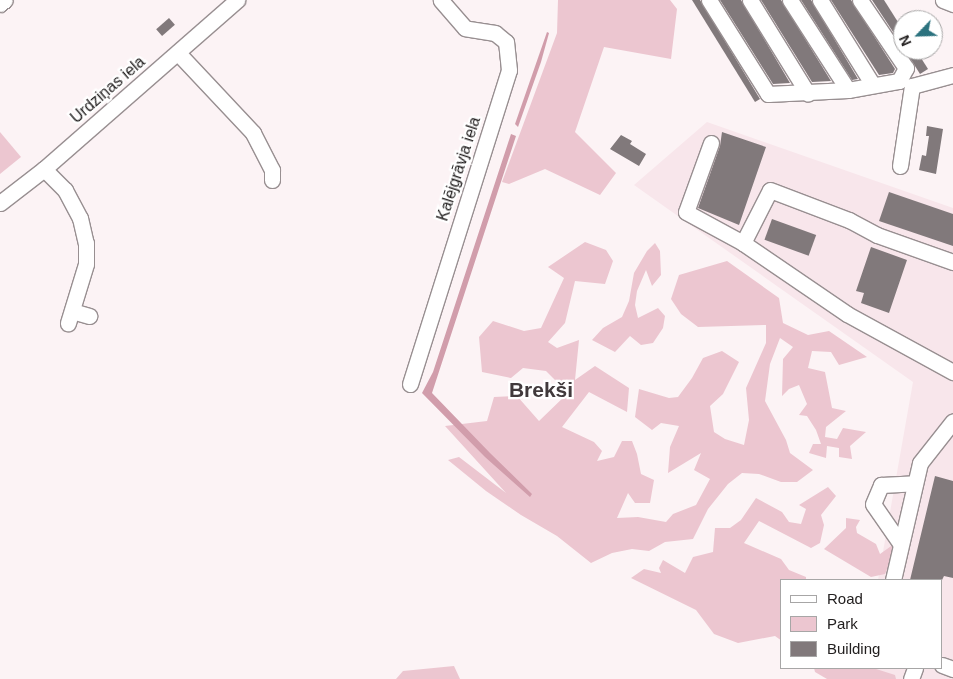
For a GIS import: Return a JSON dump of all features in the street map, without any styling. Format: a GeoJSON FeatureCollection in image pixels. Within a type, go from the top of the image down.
{"type":"FeatureCollection","features":[{"type":"Feature","properties":{"kind":"street"},"geometry":{"type":"LineString","coordinates":[[0,4],[4,0]]}},
{"type":"Feature","properties":{"kind":"street","name":"Urdziņas iela"},"geometry":{"type":"LineString","coordinates":[[0,204],[44,169],[237,0]]}},
{"type":"Feature","properties":{"kind":"street","name":"Kalējgrāvja iela"},"geometry":{"type":"LineString","coordinates":[[410,384],[509,70],[506,42],[494,33],[465,28],[441,0]]}},
{"type":"Feature","properties":{"kind":"street"},"geometry":{"type":"LineString","coordinates":[[709,0],[768,94],[808,94],[848,90],[899,81],[906,68],[860,0]]}},
{"type":"Feature","properties":{"kind":"street"},"geometry":{"type":"LineString","coordinates":[[750,0],[808,94]]}},
{"type":"Feature","properties":{"kind":"street"},"geometry":{"type":"LineString","coordinates":[[790,0],[848,90]]}},
{"type":"Feature","properties":{"kind":"street"},"geometry":{"type":"LineString","coordinates":[[820,0],[874,85]]}},
{"type":"Feature","properties":{"kind":"street"},"geometry":{"type":"LineString","coordinates":[[943,0],[953,4]]}},
{"type":"Feature","properties":{"kind":"street"},"geometry":{"type":"LineString","coordinates":[[178,53],[253,133],[276,172]]}},
{"type":"Feature","properties":{"kind":"street"},"geometry":{"type":"LineString","coordinates":[[900,166],[912,86],[953,75]]}},
{"type":"Feature","properties":{"kind":"street"},"geometry":{"type":"LineString","coordinates":[[711,144],[686,212],[743,243],[847,314],[953,372]]}},
{"type":"Feature","properties":{"kind":"street"},"geometry":{"type":"LineString","coordinates":[[44,169],[65,190],[80,218],[86,244],[86,264],[70,317],[89,316]]}},
{"type":"Feature","properties":{"kind":"street"},"geometry":{"type":"LineString","coordinates":[[743,243],[770,190],[849,220],[876,235],[953,262]]}},
{"type":"Feature","properties":{"kind":"street"},"geometry":{"type":"LineString","coordinates":[[893,579],[920,463],[953,421]]}},
{"type":"Feature","properties":{"kind":"street"},"geometry":{"type":"LineString","coordinates":[[900,543],[873,504],[881,485],[914,483]]}},
{"type":"Feature","properties":{"kind":"shaded area"},"geometry":{"type":"Polygon","coordinates":[[[547,32],[549,33],[541,62],[518,127],[515,124],[547,32]]]}},
{"type":"Feature","properties":{"kind":"shaded area"},"geometry":{"type":"Polygon","coordinates":[[[707,122],[953,208],[953,679],[861,679],[863,669],[943,669],[943,579],[878,579],[913,382],[634,185],[707,122]]]}},
{"type":"Feature","properties":{"kind":"shaded area"},"geometry":{"type":"Polygon","coordinates":[[[511,134],[516,136],[432,393],[532,494],[530,497],[485,457],[422,393],[433,372],[511,134]]]}},
{"type":"Feature","properties":{"kind":"green space"},"geometry":{"type":"Polygon","coordinates":[[[558,0],[670,0],[677,9],[671,59],[604,47],[575,132],[616,173],[600,195],[545,169],[509,184],[502,182],[557,33],[558,0]]]}},
{"type":"Feature","properties":{"kind":"green space"},"geometry":{"type":"Polygon","coordinates":[[[0,132],[21,157],[0,174],[0,132]]]}},
{"type":"Feature","properties":{"kind":"green space"},"geometry":{"type":"Polygon","coordinates":[[[585,242],[606,250],[613,261],[605,284],[575,281],[565,323],[548,342],[557,348],[579,340],[575,380],[595,366],[629,388],[627,412],[589,392],[562,427],[594,442],[602,451],[597,461],[614,457],[622,441],[632,441],[641,474],[654,480],[650,503],[635,503],[628,493],[617,518],[638,517],[666,522],[673,514],[696,505],[710,479],[694,470],[701,453],[668,473],[670,447],[679,426],[661,423],[652,430],[635,417],[639,389],[669,398],[678,397],[692,378],[703,358],[722,351],[739,362],[723,394],[710,406],[714,432],[725,439],[744,445],[749,420],[746,388],[766,343],[766,325],[698,327],[681,314],[671,299],[679,275],[727,261],[779,298],[783,323],[808,335],[829,331],[867,357],[839,365],[831,352],[812,351],[808,368],[825,372],[832,408],[846,411],[826,427],[825,437],[837,439],[843,428],[866,432],[850,446],[852,459],[839,457],[839,448],[827,446],[826,458],[809,453],[813,444],[821,444],[816,430],[807,416],[799,415],[807,404],[799,385],[789,389],[782,396],[783,359],[793,347],[780,338],[770,364],[765,401],[786,440],[790,453],[813,470],[797,482],[781,482],[759,474],[742,473],[728,484],[708,509],[693,539],[665,542],[649,551],[632,549],[612,553],[591,563],[557,536],[521,515],[486,491],[448,460],[459,457],[506,493],[445,426],[487,421],[494,397],[517,396],[539,421],[568,393],[546,371],[523,368],[511,378],[482,372],[479,337],[493,321],[524,331],[541,328],[564,278],[548,267],[585,242]]]}},
{"type":"Feature","properties":{"kind":"green space"},"geometry":{"type":"Polygon","coordinates":[[[655,243],[660,251],[661,275],[652,286],[646,270],[637,291],[635,305],[638,318],[658,308],[665,316],[663,328],[653,343],[641,345],[630,336],[615,352],[592,340],[603,328],[622,317],[629,301],[634,273],[647,251],[655,243]]]}},
{"type":"Feature","properties":{"kind":"green space"},"geometry":{"type":"Polygon","coordinates":[[[828,487],[836,496],[821,515],[824,525],[820,543],[811,548],[759,521],[744,543],[781,559],[789,570],[806,577],[806,579],[780,579],[780,640],[775,636],[738,643],[714,634],[696,610],[631,578],[644,569],[661,573],[659,568],[663,560],[685,573],[693,557],[713,552],[715,528],[730,528],[741,520],[756,498],[782,512],[789,522],[801,524],[806,509],[799,505],[828,487]]]}},
{"type":"Feature","properties":{"kind":"green space"},"geometry":{"type":"Polygon","coordinates":[[[846,518],[860,520],[856,527],[857,533],[876,544],[880,554],[894,544],[894,552],[885,574],[871,577],[824,549],[846,528],[846,518]]]}},
{"type":"Feature","properties":{"kind":"green space"},"geometry":{"type":"Polygon","coordinates":[[[454,666],[460,679],[396,679],[403,671],[454,666]]]}},
{"type":"Feature","properties":{"kind":"green space"},"geometry":{"type":"Polygon","coordinates":[[[814,669],[876,669],[895,675],[896,679],[827,679],[815,672],[814,669]]]}},
{"type":"Feature","properties":{"kind":"building"},"geometry":{"type":"Polygon","coordinates":[[[692,0],[700,0],[760,99],[755,102],[692,0]]]}},
{"type":"Feature","properties":{"kind":"building"},"geometry":{"type":"Polygon","coordinates":[[[720,0],[741,0],[790,83],[773,84],[720,0]]]}},
{"type":"Feature","properties":{"kind":"building"},"geometry":{"type":"Polygon","coordinates":[[[761,0],[781,0],[831,81],[812,82],[761,0]]]}},
{"type":"Feature","properties":{"kind":"building"},"geometry":{"type":"Polygon","coordinates":[[[801,0],[811,0],[858,79],[852,80],[801,0]]]}},
{"type":"Feature","properties":{"kind":"building"},"geometry":{"type":"Polygon","coordinates":[[[831,0],[851,0],[895,69],[893,73],[879,75],[831,0]]]}},
{"type":"Feature","properties":{"kind":"building"},"geometry":{"type":"Polygon","coordinates":[[[872,0],[884,0],[893,14],[893,32],[872,0]]]}},
{"type":"Feature","properties":{"kind":"building"},"geometry":{"type":"Polygon","coordinates":[[[169,18],[175,25],[162,36],[156,29],[169,18]]]}},
{"type":"Feature","properties":{"kind":"building"},"geometry":{"type":"Polygon","coordinates":[[[911,60],[922,60],[928,69],[920,74],[911,60]]]}},
{"type":"Feature","properties":{"kind":"building"},"geometry":{"type":"Polygon","coordinates":[[[927,126],[943,129],[936,174],[919,170],[922,155],[926,156],[929,136],[926,136],[927,126]]]}},
{"type":"Feature","properties":{"kind":"building"},"geometry":{"type":"Polygon","coordinates":[[[722,132],[766,147],[739,225],[698,208],[720,146],[722,132]]]}},
{"type":"Feature","properties":{"kind":"building"},"geometry":{"type":"Polygon","coordinates":[[[621,135],[632,141],[630,144],[646,154],[639,166],[610,149],[621,135]]]}},
{"type":"Feature","properties":{"kind":"building"},"geometry":{"type":"Polygon","coordinates":[[[889,192],[953,214],[953,246],[879,221],[889,192]]]}},
{"type":"Feature","properties":{"kind":"building"},"geometry":{"type":"Polygon","coordinates":[[[772,219],[816,235],[809,256],[764,240],[772,219]]]}},
{"type":"Feature","properties":{"kind":"building"},"geometry":{"type":"Polygon","coordinates":[[[871,247],[907,260],[889,313],[861,303],[864,293],[856,291],[871,247]]]}},
{"type":"Feature","properties":{"kind":"building"},"geometry":{"type":"Polygon","coordinates":[[[935,476],[953,481],[953,578],[944,576],[942,579],[910,579],[935,476]]]}},
{"type":"Feature","properties":{"kind":"district","name":"Brekši"},"geometry":{"type":"Point","coordinates":[541,390]}}]}
